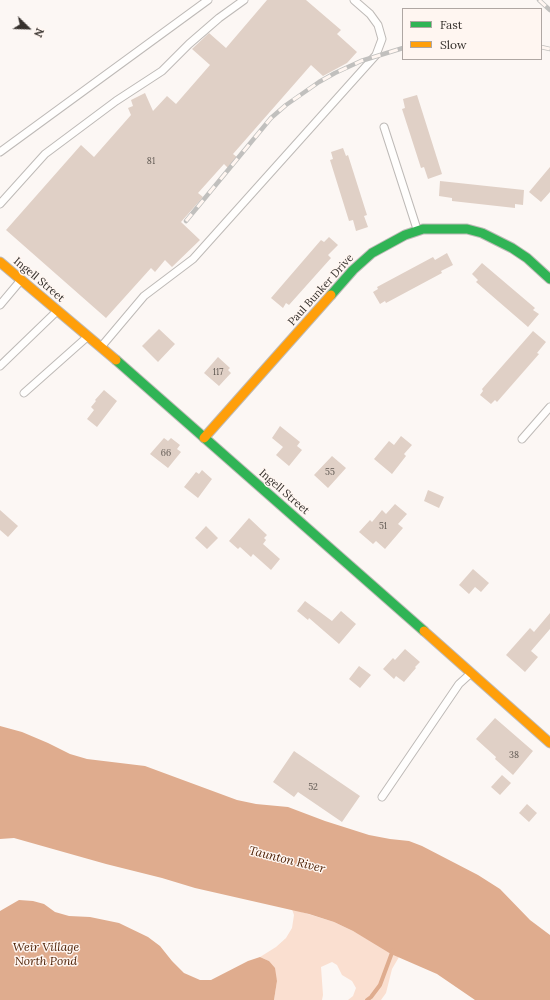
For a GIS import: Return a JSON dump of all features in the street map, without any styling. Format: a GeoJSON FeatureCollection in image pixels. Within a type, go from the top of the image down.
{"type":"FeatureCollection","features":[{"type":"Feature","properties":{"kind":"street","name":"Paul Bunker Drive"},"geometry":{"type":"LineString","coordinates":[[204,438],[267,369],[353,270],[372,253],[405,235],[437,228],[467,229],[482,234],[512,248],[543,268],[550,279]]}},
{"type":"Feature","properties":{"kind":"street","name":"Ingell Street"},"geometry":{"type":"LineString","coordinates":[[0,262],[101,347],[550,743]]}},
{"type":"Feature","properties":{"kind":"lane"},"geometry":{"type":"LineString","coordinates":[[0,152],[208,0]]}},
{"type":"Feature","properties":{"kind":"lane"},"geometry":{"type":"LineString","coordinates":[[0,204],[45,154],[116,101],[162,72],[189,44],[219,18],[244,0]]}},
{"type":"Feature","properties":{"kind":"lane"},"geometry":{"type":"LineString","coordinates":[[101,347],[144,296],[193,259],[376,56],[382,39],[378,25],[370,14],[354,0]]}},
{"type":"Feature","properties":{"kind":"lane"},"geometry":{"type":"LineString","coordinates":[[384,127],[418,231]]}},
{"type":"Feature","properties":{"kind":"lane"},"geometry":{"type":"LineString","coordinates":[[0,305],[21,280]]}},
{"type":"Feature","properties":{"kind":"lane"},"geometry":{"type":"LineString","coordinates":[[0,366],[58,311]]}},
{"type":"Feature","properties":{"kind":"lane"},"geometry":{"type":"LineString","coordinates":[[24,393],[88,336]]}},
{"type":"Feature","properties":{"kind":"lane"},"geometry":{"type":"LineString","coordinates":[[522,438],[550,407]]}},
{"type":"Feature","properties":{"kind":"lane"},"geometry":{"type":"LineString","coordinates":[[382,797],[459,684],[471,672]]}},
{"type":"Feature","properties":{"kind":"shaded area"},"geometry":{"type":"Polygon","coordinates":[[[292,909],[334,922],[399,957],[392,969],[386,993],[381,1000],[348,1000],[353,996],[356,988],[352,981],[342,975],[337,965],[332,962],[321,967],[322,1000],[274,1000],[277,981],[269,961],[260,957],[276,947],[286,938],[292,928],[294,915],[292,909]]]}},
{"type":"Feature","properties":{"kind":"water","name":"Taunton River"},"geometry":{"type":"Polygon","coordinates":[[[0,726],[22,732],[70,754],[87,759],[145,766],[237,800],[256,804],[288,807],[369,835],[409,841],[422,846],[478,875],[500,889],[530,920],[550,935],[550,1000],[475,1000],[437,974],[391,954],[353,931],[334,922],[309,914],[195,888],[14,838],[0,839],[0,726]]]}},
{"type":"Feature","properties":{"kind":"water","name":"Weir Village North Pond"},"geometry":{"type":"Polygon","coordinates":[[[19,900],[33,901],[44,904],[55,912],[69,916],[90,917],[119,923],[148,937],[160,946],[184,973],[200,980],[211,980],[248,961],[260,957],[269,961],[275,968],[277,981],[274,1000],[0,1000],[0,911],[19,900]]]}},
{"type":"Feature","properties":{"kind":"building"},"geometry":{"type":"Polygon","coordinates":[[[267,0],[306,0],[341,30],[337,34],[357,52],[347,63],[323,76],[311,65],[233,154],[237,157],[228,168],[224,164],[198,193],[203,197],[181,222],[200,240],[172,267],[165,260],[155,272],[151,268],[106,318],[6,230],[81,145],[94,157],[131,115],[128,108],[133,106],[131,100],[145,93],[153,111],[167,96],[176,104],[210,65],[192,49],[209,33],[226,48],[267,0]]]}},
{"type":"Feature","properties":{"kind":"building"},"geometry":{"type":"Polygon","coordinates":[[[417,95],[442,174],[428,179],[424,167],[421,168],[402,109],[405,108],[403,99],[417,95]]]}},
{"type":"Feature","properties":{"kind":"building"},"geometry":{"type":"Polygon","coordinates":[[[343,148],[346,156],[348,155],[367,215],[364,216],[368,227],[356,231],[353,220],[349,221],[330,160],[333,159],[331,152],[343,148]]]}},
{"type":"Feature","properties":{"kind":"building"},"geometry":{"type":"Polygon","coordinates":[[[550,167],[550,192],[541,202],[529,192],[550,167]]]}},
{"type":"Feature","properties":{"kind":"building"},"geometry":{"type":"Polygon","coordinates":[[[440,181],[524,190],[523,205],[515,204],[515,208],[452,201],[452,198],[439,196],[440,181]]]}},
{"type":"Feature","properties":{"kind":"building"},"geometry":{"type":"Polygon","coordinates":[[[329,237],[338,245],[328,255],[331,258],[289,305],[286,303],[283,308],[271,298],[321,240],[324,242],[329,237]]]}},
{"type":"Feature","properties":{"kind":"building"},"geometry":{"type":"Polygon","coordinates":[[[447,253],[453,265],[441,271],[442,273],[386,303],[385,301],[380,304],[373,292],[378,289],[377,287],[433,257],[435,260],[447,253]]]}},
{"type":"Feature","properties":{"kind":"building"},"geometry":{"type":"Polygon","coordinates":[[[482,263],[535,308],[533,310],[539,314],[528,327],[476,282],[478,280],[472,274],[482,263]]]}},
{"type":"Feature","properties":{"kind":"building"},"geometry":{"type":"Polygon","coordinates":[[[159,329],[175,344],[158,362],[142,346],[159,329]]]}},
{"type":"Feature","properties":{"kind":"building"},"geometry":{"type":"Polygon","coordinates":[[[533,331],[546,342],[537,353],[539,354],[497,402],[495,400],[491,404],[480,395],[483,391],[482,389],[533,331]]]}},
{"type":"Feature","properties":{"kind":"building"},"geometry":{"type":"Polygon","coordinates":[[[218,357],[230,368],[228,370],[231,373],[219,386],[204,373],[218,357]]]}},
{"type":"Feature","properties":{"kind":"building"},"geometry":{"type":"Polygon","coordinates":[[[104,390],[117,401],[97,427],[87,419],[94,410],[91,407],[96,401],[95,400],[104,390]]]}},
{"type":"Feature","properties":{"kind":"building"},"geometry":{"type":"Polygon","coordinates":[[[280,426],[300,442],[297,446],[302,450],[289,466],[276,455],[283,447],[272,438],[280,426]]]}},
{"type":"Feature","properties":{"kind":"building"},"geometry":{"type":"Polygon","coordinates":[[[401,436],[412,445],[404,454],[406,456],[392,474],[374,459],[389,441],[394,445],[401,436]]]}},
{"type":"Feature","properties":{"kind":"building"},"geometry":{"type":"Polygon","coordinates":[[[164,438],[168,441],[171,438],[180,445],[177,449],[181,452],[168,468],[150,454],[164,438]]]}},
{"type":"Feature","properties":{"kind":"building"},"geometry":{"type":"Polygon","coordinates":[[[332,456],[346,468],[328,488],[314,475],[332,456]]]}},
{"type":"Feature","properties":{"kind":"building"},"geometry":{"type":"Polygon","coordinates":[[[202,470],[212,479],[198,498],[184,487],[196,472],[199,474],[202,470]]]}},
{"type":"Feature","properties":{"kind":"building"},"geometry":{"type":"Polygon","coordinates":[[[428,490],[444,497],[439,508],[424,501],[428,490]]]}},
{"type":"Feature","properties":{"kind":"building"},"geometry":{"type":"Polygon","coordinates":[[[395,504],[407,514],[398,524],[403,528],[385,549],[376,541],[373,544],[359,532],[370,520],[372,522],[382,510],[386,514],[395,504]]]}},
{"type":"Feature","properties":{"kind":"building"},"geometry":{"type":"Polygon","coordinates":[[[0,510],[18,526],[8,537],[0,530],[0,510]]]}},
{"type":"Feature","properties":{"kind":"building"},"geometry":{"type":"Polygon","coordinates":[[[249,518],[267,535],[264,538],[266,540],[263,544],[280,559],[271,570],[253,554],[251,557],[240,547],[238,549],[229,541],[249,518]]]}},
{"type":"Feature","properties":{"kind":"building"},"geometry":{"type":"Polygon","coordinates":[[[206,526],[218,538],[207,549],[195,538],[206,526]]]}},
{"type":"Feature","properties":{"kind":"building"},"geometry":{"type":"Polygon","coordinates":[[[473,569],[489,583],[481,592],[475,587],[469,594],[459,585],[473,569]]]}},
{"type":"Feature","properties":{"kind":"building"},"geometry":{"type":"Polygon","coordinates":[[[305,601],[332,621],[341,611],[356,624],[339,644],[309,618],[308,620],[297,611],[305,601]]]}},
{"type":"Feature","properties":{"kind":"building"},"geometry":{"type":"Polygon","coordinates":[[[550,613],[550,629],[531,651],[538,657],[525,672],[506,655],[530,628],[534,632],[550,613]]]}},
{"type":"Feature","properties":{"kind":"building"},"geometry":{"type":"Polygon","coordinates":[[[405,649],[420,662],[404,682],[396,676],[394,679],[383,669],[393,658],[395,660],[405,649]]]}},
{"type":"Feature","properties":{"kind":"building"},"geometry":{"type":"Polygon","coordinates":[[[359,666],[371,675],[360,688],[349,679],[359,666]]]}},
{"type":"Feature","properties":{"kind":"building"},"geometry":{"type":"Polygon","coordinates":[[[495,718],[533,751],[513,775],[476,739],[495,718]]]}},
{"type":"Feature","properties":{"kind":"building"},"geometry":{"type":"Polygon","coordinates":[[[294,751],[360,796],[342,822],[298,792],[294,797],[273,782],[294,751]]]}},
{"type":"Feature","properties":{"kind":"building"},"geometry":{"type":"Polygon","coordinates":[[[502,775],[511,783],[500,795],[491,787],[502,775]]]}},
{"type":"Feature","properties":{"kind":"building"},"geometry":{"type":"Polygon","coordinates":[[[527,804],[537,813],[529,822],[519,813],[527,804]]]}},
{"type":"Feature","properties":{"kind":"waterway"},"geometry":{"type":"LineString","coordinates":[[367,1000],[380,985],[393,950]]}},
{"type":"Feature","properties":{"kind":"railway"},"geometry":{"type":"LineString","coordinates":[[539,0],[550,10]]}},
{"type":"Feature","properties":{"kind":"railway"},"geometry":{"type":"LineString","coordinates":[[542,47],[550,49]]}},
{"type":"Feature","properties":{"kind":"railway"},"geometry":{"type":"LineString","coordinates":[[186,221],[271,118],[286,105],[319,82],[335,73],[361,61],[402,48]]}},
{"type":"Feature","properties":{"kind":"traffic: fast"},"geometry":{"type":"LineString","coordinates":[[331,295],[353,270],[372,253],[405,235],[423,229],[467,229],[482,233],[512,248],[527,258],[550,279]]}},
{"type":"Feature","properties":{"kind":"traffic: fast"},"geometry":{"type":"LineString","coordinates":[[116,360],[424,631]]}},
{"type":"Feature","properties":{"kind":"traffic: slow"},"geometry":{"type":"LineString","coordinates":[[0,262],[116,360]]}},
{"type":"Feature","properties":{"kind":"traffic: slow"},"geometry":{"type":"LineString","coordinates":[[204,438],[331,295]]}},
{"type":"Feature","properties":{"kind":"traffic: slow"},"geometry":{"type":"LineString","coordinates":[[424,631],[550,743]]}}]}
